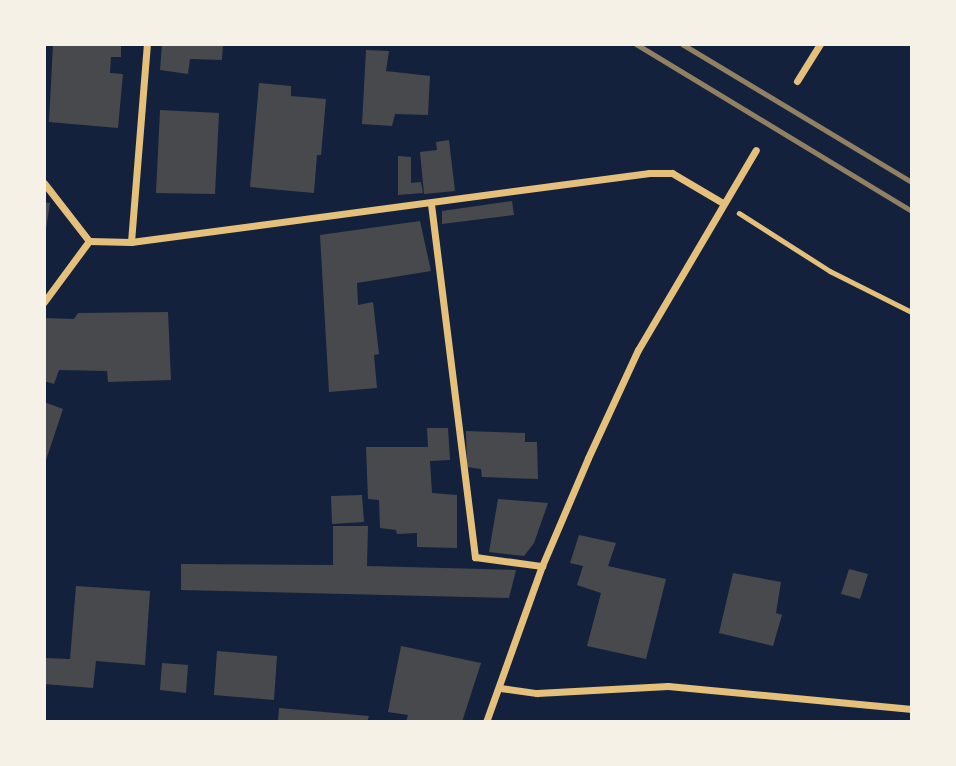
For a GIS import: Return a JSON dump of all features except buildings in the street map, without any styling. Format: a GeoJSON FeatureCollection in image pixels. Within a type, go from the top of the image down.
{"type":"FeatureCollection","features":[{"type":"Feature","properties":{"kind":"street"},"geometry":{"type":"LineString","coordinates":[[131,242],[147,44]]}},
{"type":"Feature","properties":{"kind":"street"},"geometry":{"type":"LineString","coordinates":[[797,81],[820,44]]}},
{"type":"Feature","properties":{"kind":"street"},"geometry":{"type":"LineString","coordinates":[[486,722],[542,566],[638,350],[756,150]]}},
{"type":"Feature","properties":{"kind":"street"},"geometry":{"type":"LineString","coordinates":[[89,241],[131,242],[649,173],[672,173],[723,204]]}},
{"type":"Feature","properties":{"kind":"street"},"geometry":{"type":"LineString","coordinates":[[44,183],[89,241]]}},
{"type":"Feature","properties":{"kind":"street"},"geometry":{"type":"LineString","coordinates":[[431,204],[475,557],[542,566]]}},
{"type":"Feature","properties":{"kind":"street"},"geometry":{"type":"LineString","coordinates":[[44,302],[89,241]]}},
{"type":"Feature","properties":{"kind":"street"},"geometry":{"type":"LineString","coordinates":[[500,688],[537,693],[668,686],[912,709]]}},
{"type":"Feature","properties":{"kind":"path"},"geometry":{"type":"LineString","coordinates":[[723,204],[830,271],[912,312]]}},
{"type":"Feature","properties":{"kind":"railway"},"geometry":{"type":"LineString","coordinates":[[636,44],[912,211]]}},
{"type":"Feature","properties":{"kind":"railway"},"geometry":{"type":"LineString","coordinates":[[682,44],[912,182]]}}]}
